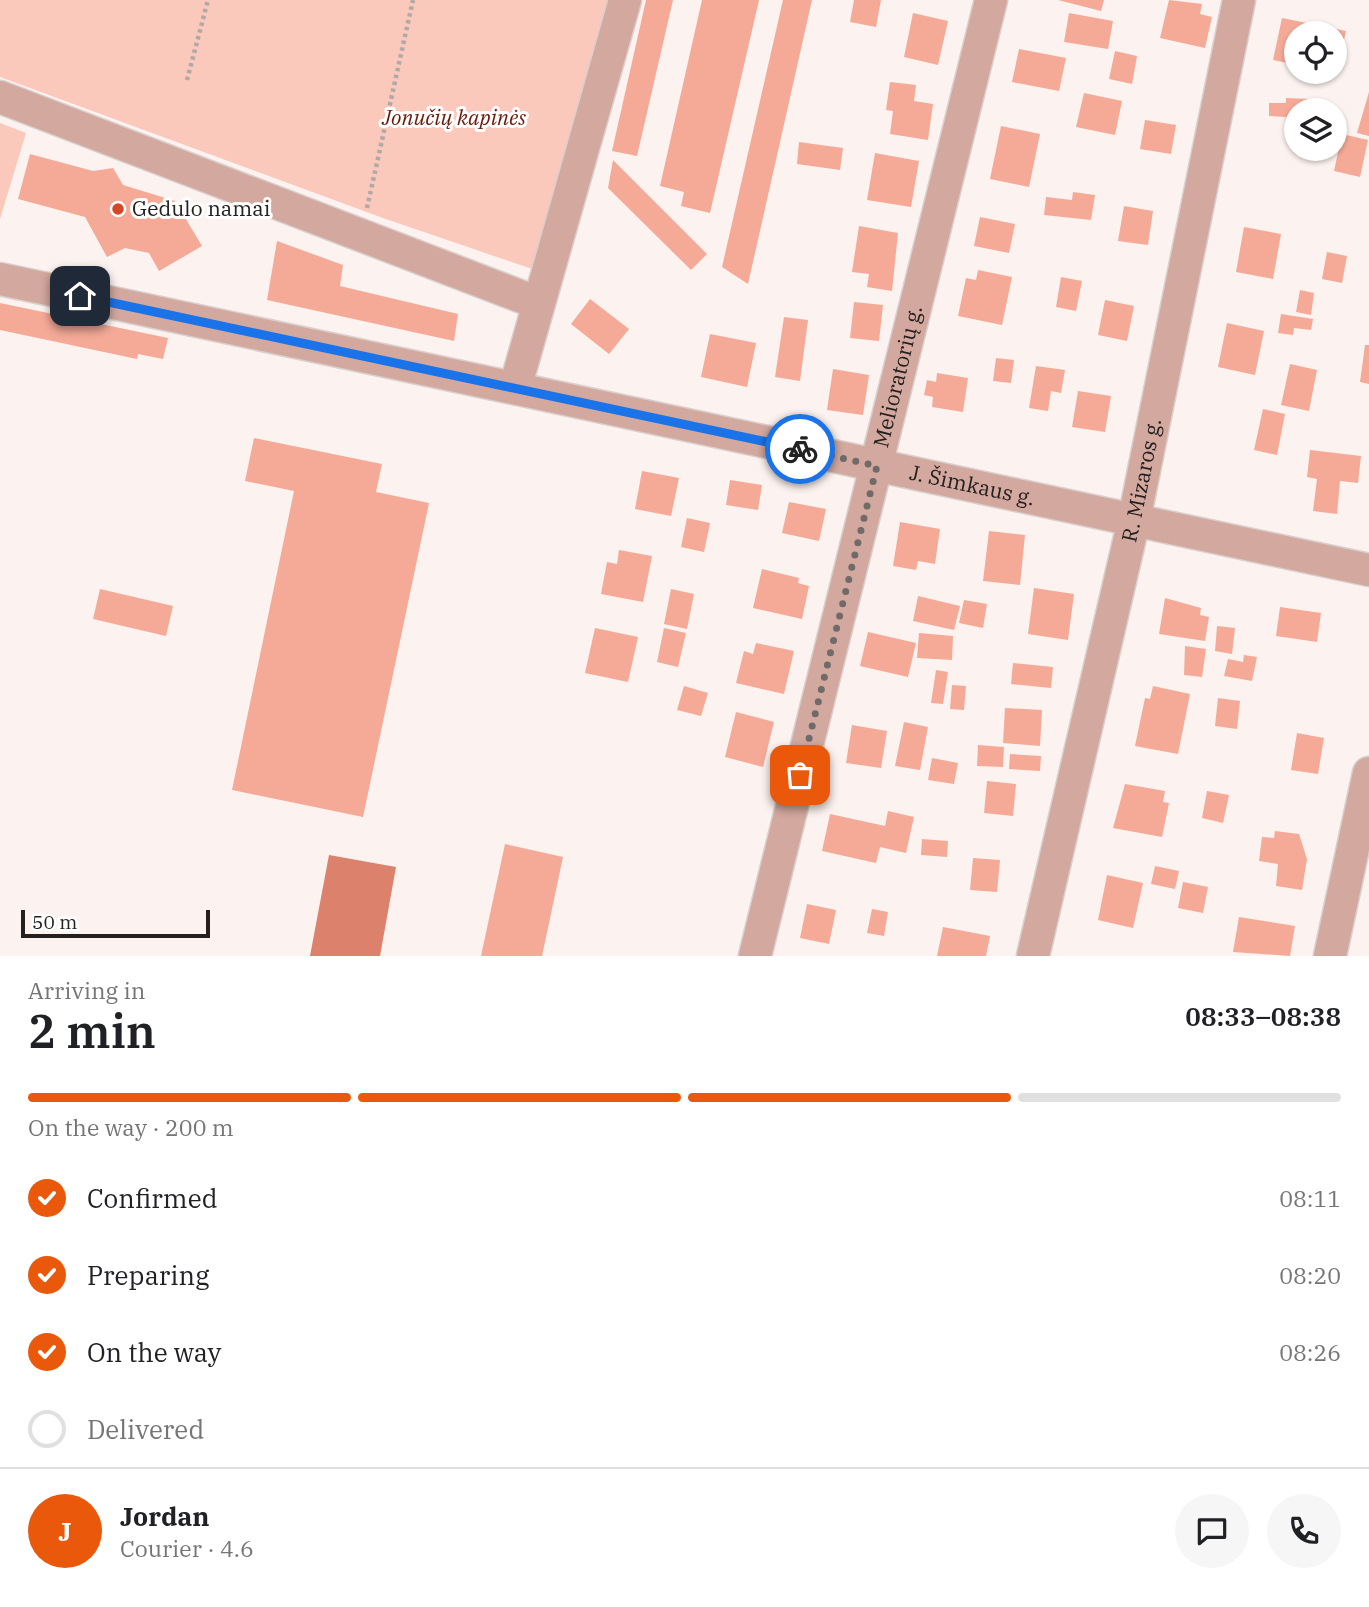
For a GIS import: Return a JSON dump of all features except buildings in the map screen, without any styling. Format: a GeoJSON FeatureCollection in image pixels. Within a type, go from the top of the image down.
{"type":"FeatureCollection","features":[{"type":"Feature","properties":{"kind":"street"},"geometry":{"type":"LineString","coordinates":[[515,388],[625,0]]}},
{"type":"Feature","properties":{"kind":"street","name":"Melioratorių g."},"geometry":{"type":"LineString","coordinates":[[755,956],[991,0]]}},
{"type":"Feature","properties":{"kind":"street","name":"R. Mizaros g."},"geometry":{"type":"LineString","coordinates":[[1033,956],[1134,520],[1238,0]]}},
{"type":"Feature","properties":{"kind":"street"},"geometry":{"type":"LineString","coordinates":[[0,97],[538,303]]}},
{"type":"Feature","properties":{"kind":"street","name":"J. Šimkaus g."},"geometry":{"type":"LineString","coordinates":[[0,279],[1369,570]]}},
{"type":"Feature","properties":{"kind":"street"},"geometry":{"type":"LineString","coordinates":[[1330,956],[1369,773]]}},
{"type":"Feature","properties":{"kind":"path"},"geometry":{"type":"LineString","coordinates":[[187,80],[208,0]]}},
{"type":"Feature","properties":{"kind":"path"},"geometry":{"type":"LineString","coordinates":[[360,235],[413,0]]}},
{"type":"Feature","properties":{"kind":"green space","name":"Jonučių kapinės"},"geometry":{"type":"Polygon","coordinates":[[[0,0],[615,0],[532,269],[383,218],[0,77],[0,0]]]}},
{"type":"Feature","properties":{"kind":"green space"},"geometry":{"type":"Polygon","coordinates":[[[0,123],[26,133],[0,219],[0,123]]]}},
{"type":"Feature","properties":{"kind":"shaded area"},"geometry":{"type":"Polygon","coordinates":[[[329,855],[396,867],[380,956],[310,956],[329,855]]]}},
{"type":"Feature","properties":{"kind":"way so far"},"geometry":{"type":"LineString","coordinates":[[800,449],[877,466],[800,775]]}},
{"type":"Feature","properties":{"kind":"place","name":"Gedulo namai"},"geometry":{"type":"Point","coordinates":[118,209]}},
{"type":"Feature","properties":{"kind":"route"},"geometry":{"type":"LineString","coordinates":[[80,296],[800,449]]}}]}
